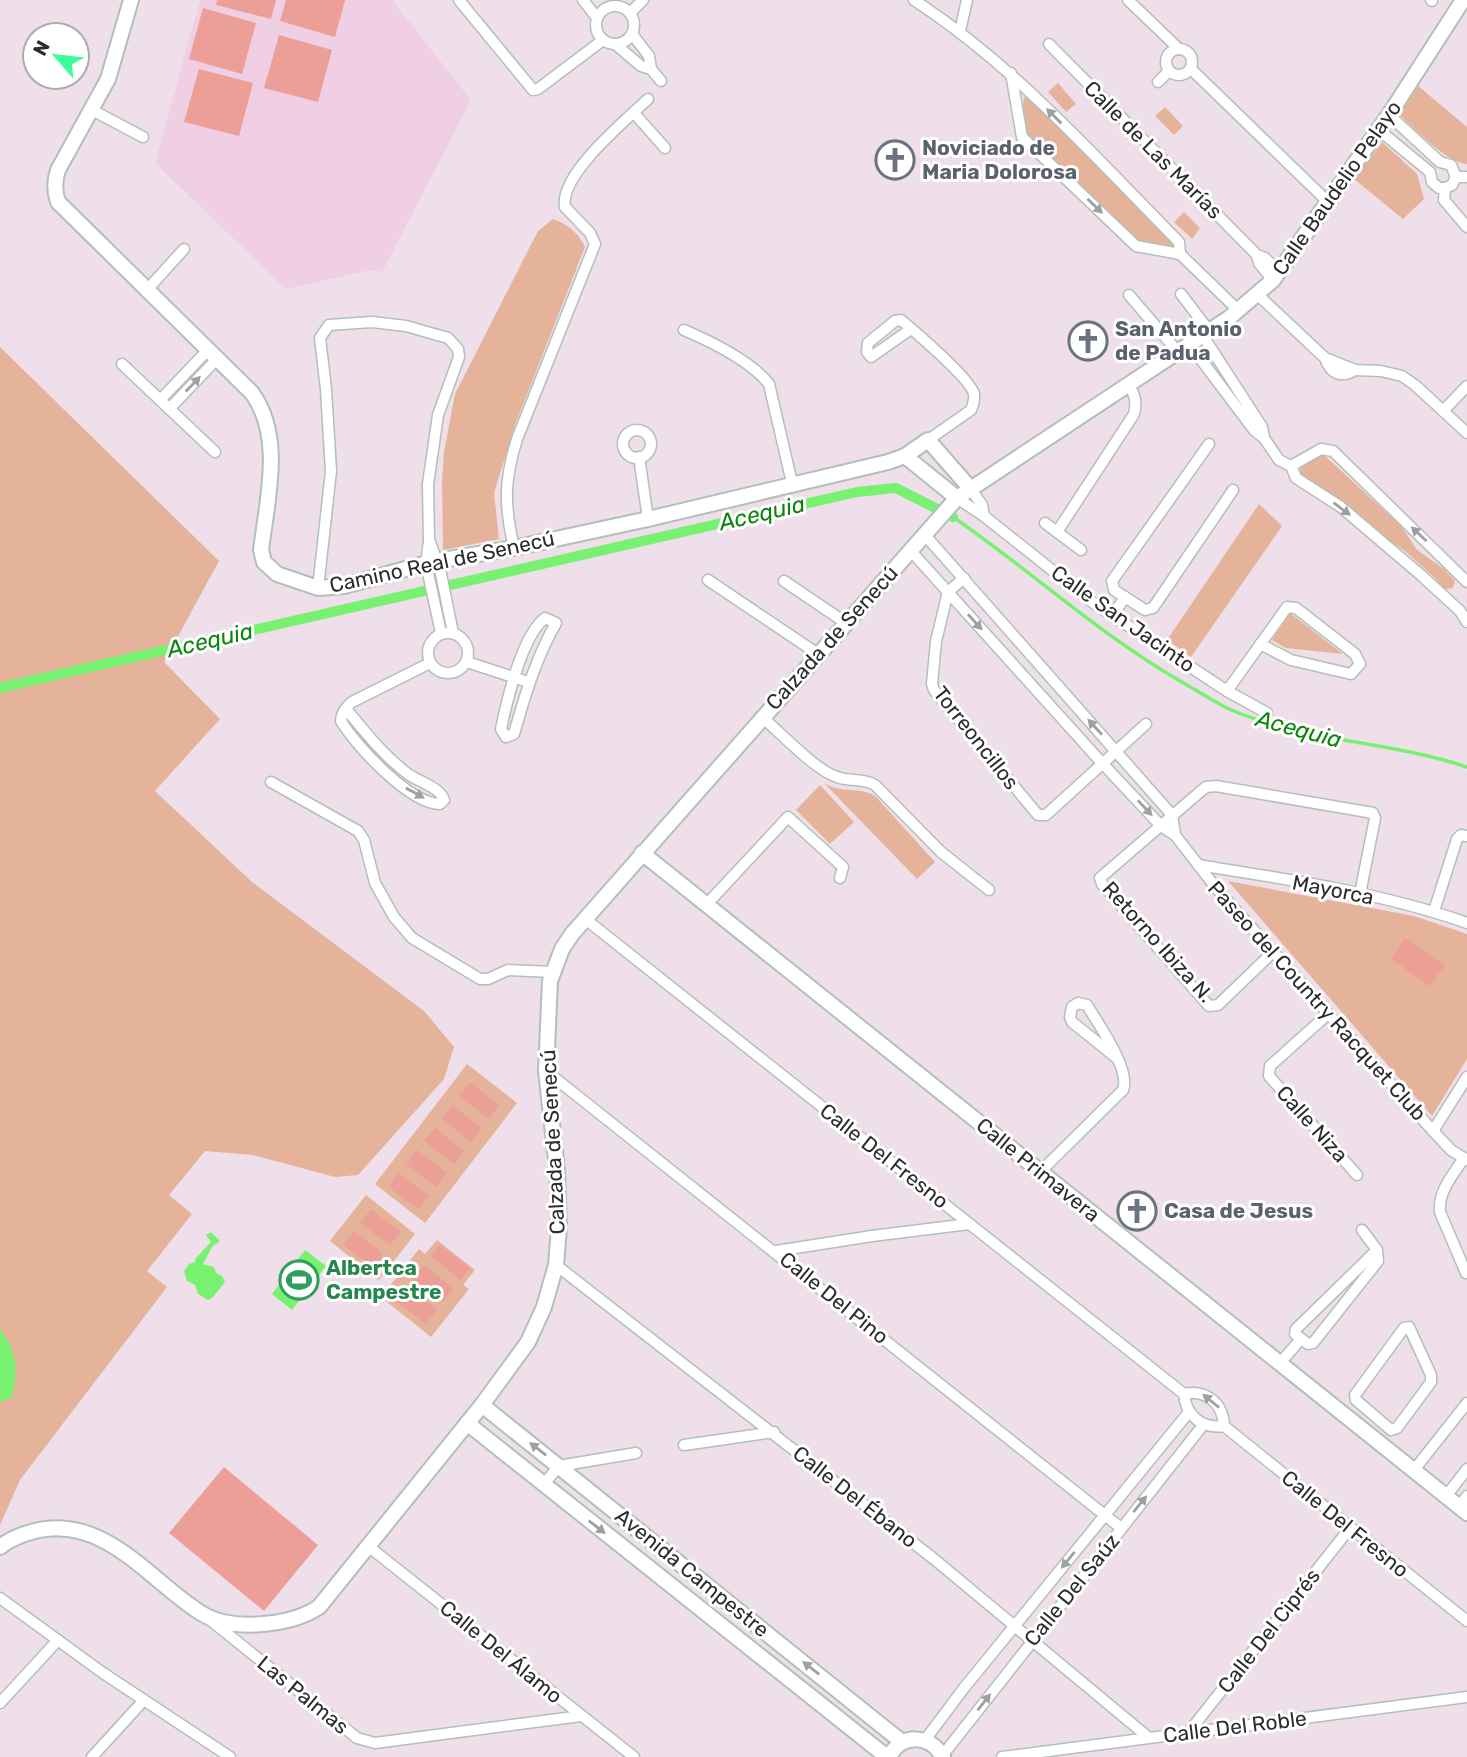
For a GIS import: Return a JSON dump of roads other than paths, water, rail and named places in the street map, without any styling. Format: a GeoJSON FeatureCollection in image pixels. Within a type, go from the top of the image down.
{"type":"FeatureCollection","features":[{"type":"Feature","properties":{"kind":"street","name":"Camino Real de Senecú"},"geometry":{"type":"LineString","coordinates":[[131,0],[116,58],[92,110],[58,170],[55,194],[58,202],[252,393],[261,406],[266,421],[271,463],[261,550],[264,562],[277,574],[318,588],[344,586],[433,569],[905,456]]}},
{"type":"Feature","properties":{"kind":"street"},"geometry":{"type":"LineString","coordinates":[[459,0],[531,89],[538,89],[603,40]]}},
{"type":"Feature","properties":{"kind":"street"},"geometry":{"type":"LineString","coordinates":[[583,0],[597,18]]}},
{"type":"Feature","properties":{"kind":"street"},"geometry":{"type":"LineString","coordinates":[[630,13],[643,0]]}},
{"type":"Feature","properties":{"kind":"street"},"geometry":{"type":"LineString","coordinates":[[914,0],[960,31],[1011,72],[1179,242],[1180,254]]}},
{"type":"Feature","properties":{"kind":"street"},"geometry":{"type":"LineString","coordinates":[[960,31],[967,0]]}},
{"type":"Feature","properties":{"kind":"street"},"geometry":{"type":"LineString","coordinates":[[1128,0],[1179,49],[1188,52],[1191,69],[1328,202]]}},
{"type":"Feature","properties":{"kind":"street","name":"Calle Baudelio Pelayo"},"geometry":{"type":"LineString","coordinates":[[970,488],[1130,388],[1258,295],[1276,276],[1379,130],[1463,0]]}},
{"type":"Feature","properties":{"kind":"street"},"geometry":{"type":"LineString","coordinates":[[615,44],[628,39],[632,34],[634,21],[625,9],[609,3],[597,18],[597,31],[603,40],[615,44],[641,66],[651,69]]}},
{"type":"Feature","properties":{"kind":"street"},"geometry":{"type":"LineString","coordinates":[[632,34],[649,56],[651,69],[661,81]]}},
{"type":"Feature","properties":{"kind":"street","name":"Calle de Las Marías"},"geometry":{"type":"LineString","coordinates":[[1049,44],[1257,255],[1259,263],[1276,276]]}},
{"type":"Feature","properties":{"kind":"street"},"geometry":{"type":"LineString","coordinates":[[1179,49],[1168,56],[1166,64],[1170,71],[1181,75],[1191,69]]}},
{"type":"Feature","properties":{"kind":"street"},"geometry":{"type":"LineString","coordinates":[[1158,82],[1170,71]]}},
{"type":"Feature","properties":{"kind":"street"},"geometry":{"type":"LineString","coordinates":[[1011,72],[1022,137],[1136,246],[1180,254],[1239,311]]}},
{"type":"Feature","properties":{"kind":"street"},"geometry":{"type":"LineString","coordinates":[[514,548],[506,505],[510,463],[517,439],[595,244],[590,233],[565,207],[564,194],[584,162],[648,99]]}},
{"type":"Feature","properties":{"kind":"street"},"geometry":{"type":"LineString","coordinates":[[92,110],[143,136]]}},
{"type":"Feature","properties":{"kind":"street"},"geometry":{"type":"LineString","coordinates":[[634,113],[666,148]]}},
{"type":"Feature","properties":{"kind":"street"},"geometry":{"type":"LineString","coordinates":[[1379,130],[1430,172],[1432,182],[1439,188],[1452,185],[1462,177],[1451,165],[1440,162],[1389,115]]}},
{"type":"Feature","properties":{"kind":"street"},"geometry":{"type":"LineString","coordinates":[[1430,172],[1440,162]]}},
{"type":"Feature","properties":{"kind":"street"},"geometry":{"type":"LineString","coordinates":[[1445,188],[1445,202],[1467,227]]}},
{"type":"Feature","properties":{"kind":"street"},"geometry":{"type":"LineString","coordinates":[[146,291],[184,249]]}},
{"type":"Feature","properties":{"kind":"street"},"geometry":{"type":"LineString","coordinates":[[1181,294],[1206,334],[1231,388],[1262,427],[1264,438],[1279,460],[1291,466],[1296,478],[1341,507],[1463,608],[1467,621]]}},
{"type":"Feature","properties":{"kind":"street"},"geometry":{"type":"LineString","coordinates":[[1129,295],[1184,349],[1231,388]]}},
{"type":"Feature","properties":{"kind":"street"},"geometry":{"type":"LineString","coordinates":[[1258,295],[1325,358],[1355,370],[1381,371],[1402,376],[1467,433]]}},
{"type":"Feature","properties":{"kind":"street"},"geometry":{"type":"LineString","coordinates":[[318,588],[331,471],[321,333],[329,325],[372,322],[406,326],[447,338],[458,349],[458,357],[438,415],[428,484],[434,600],[441,633]]}},
{"type":"Feature","properties":{"kind":"street"},"geometry":{"type":"LineString","coordinates":[[911,329],[971,386],[974,394],[971,410],[905,456],[957,498]]}},
{"type":"Feature","properties":{"kind":"street"},"geometry":{"type":"LineString","coordinates":[[684,330],[713,343],[758,373],[769,384],[792,483]]}},
{"type":"Feature","properties":{"kind":"street"},"geometry":{"type":"LineString","coordinates":[[160,400],[212,355]]}},
{"type":"Feature","properties":{"kind":"street"},"geometry":{"type":"LineString","coordinates":[[169,409],[212,355]]}},
{"type":"Feature","properties":{"kind":"street"},"geometry":{"type":"LineString","coordinates":[[122,364],[215,452]]}},
{"type":"Feature","properties":{"kind":"street"},"geometry":{"type":"LineString","coordinates":[[1443,411],[1467,386]]}},
{"type":"Feature","properties":{"kind":"street"},"geometry":{"type":"LineString","coordinates":[[1057,532],[1134,414],[1135,402],[1130,388]]}},
{"type":"Feature","properties":{"kind":"street"},"geometry":{"type":"LineString","coordinates":[[928,440],[970,488]]}},
{"type":"Feature","properties":{"kind":"street"},"geometry":{"type":"LineString","coordinates":[[1209,444],[1112,581],[1114,590],[1145,610],[1153,608],[1233,491]]}},
{"type":"Feature","properties":{"kind":"street"},"geometry":{"type":"LineString","coordinates":[[1291,466],[1321,449],[1333,451],[1467,582]]}},
{"type":"Feature","properties":{"kind":"street"},"geometry":{"type":"LineString","coordinates":[[639,457],[648,519]]}},
{"type":"Feature","properties":{"kind":"street","name":"Calzada de Senecú"},"geometry":{"type":"LineString","coordinates":[[0,1546],[28,1533],[52,1528],[82,1531],[121,1551],[203,1614],[232,1623],[253,1625],[308,1614],[319,1606],[482,1405],[528,1342],[544,1307],[556,1265],[559,1227],[557,1169],[546,1071],[552,972],[562,949],[584,918],[910,550],[957,498],[970,488]]}},
{"type":"Feature","properties":{"kind":"street","name":"Calle San Jacinto"},"geometry":{"type":"LineString","coordinates":[[970,488],[982,505],[984,516]]}},
{"type":"Feature","properties":{"kind":"street","name":"Calle San Jacinto"},"geometry":{"type":"LineString","coordinates":[[957,498],[984,516],[1092,602],[1227,691],[1267,713]]}},
{"type":"Feature","properties":{"kind":"street"},"geometry":{"type":"LineString","coordinates":[[1045,523],[1081,550]]}},
{"type":"Feature","properties":{"kind":"street"},"geometry":{"type":"LineString","coordinates":[[925,534],[1172,816]]}},
{"type":"Feature","properties":{"kind":"street","name":"Paseo del Country Racquet Club"},"geometry":{"type":"LineString","coordinates":[[910,550],[1102,763],[1161,826],[1175,835],[1273,952],[1433,1131],[1451,1150],[1466,1159]]}},
{"type":"Feature","properties":{"kind":"street"},"geometry":{"type":"LineString","coordinates":[[433,569],[447,597],[453,633]]}},
{"type":"Feature","properties":{"kind":"street"},"geometry":{"type":"LineString","coordinates":[[948,593],[964,578]]}},
{"type":"Feature","properties":{"kind":"street"},"geometry":{"type":"LineString","coordinates":[[708,580],[818,654]]}},
{"type":"Feature","properties":{"kind":"street"},"geometry":{"type":"LineString","coordinates":[[784,581],[846,623]]}},
{"type":"Feature","properties":{"kind":"street","name":"Torreoncillos"},"geometry":{"type":"LineString","coordinates":[[948,593],[936,642],[931,678],[934,690],[1038,815],[1046,815],[1102,763]]}},
{"type":"Feature","properties":{"kind":"street"},"geometry":{"type":"LineString","coordinates":[[1113,615],[1125,597]]}},
{"type":"Feature","properties":{"kind":"street"},"geometry":{"type":"LineString","coordinates":[[1227,691],[1260,644],[1287,607],[1293,606],[1355,654],[1360,664],[1351,674],[1291,660],[1260,644]]}},
{"type":"Feature","properties":{"kind":"street"},"geometry":{"type":"LineString","coordinates":[[548,618],[556,623],[528,682],[514,734],[506,737],[501,729],[514,676],[541,621],[548,618]]}},
{"type":"Feature","properties":{"kind":"street"},"geometry":{"type":"LineString","coordinates":[[441,633],[453,633],[466,643],[467,662],[460,669],[449,673],[438,671],[430,663],[429,646],[441,633]]}},
{"type":"Feature","properties":{"kind":"street"},"geometry":{"type":"LineString","coordinates":[[467,662],[528,682]]}},
{"type":"Feature","properties":{"kind":"street"},"geometry":{"type":"LineString","coordinates":[[346,709],[389,759],[440,793],[444,797],[443,802],[434,804],[380,769],[341,718],[346,709],[352,702],[430,663]]}},
{"type":"Feature","properties":{"kind":"street"},"geometry":{"type":"LineString","coordinates":[[762,717],[823,771],[838,778],[862,779],[875,785],[941,852],[989,890]]}},
{"type":"Feature","properties":{"kind":"street"},"geometry":{"type":"LineString","coordinates":[[1102,763],[1146,724]]}},
{"type":"Feature","properties":{"kind":"street"},"geometry":{"type":"LineString","coordinates":[[380,769],[389,759]]}},
{"type":"Feature","properties":{"kind":"street"},"geometry":{"type":"LineString","coordinates":[[271,782],[358,831],[364,840],[375,883],[385,903],[412,938],[424,947],[480,979],[488,979],[508,970],[552,972]]}},
{"type":"Feature","properties":{"kind":"street"},"geometry":{"type":"LineString","coordinates":[[1161,826],[1206,787],[1216,786],[1371,811],[1375,818],[1360,894]]}},
{"type":"Feature","properties":{"kind":"street","name":"Paseo del Country Racquet Club"},"geometry":{"type":"LineString","coordinates":[[1172,816],[1175,835]]}},
{"type":"Feature","properties":{"kind":"street"},"geometry":{"type":"LineString","coordinates":[[706,904],[788,817],[843,867],[840,878]]}},
{"type":"Feature","properties":{"kind":"street","name":"Retorno Ibiza N."},"geometry":{"type":"LineString","coordinates":[[1161,826],[1102,875],[1100,881],[1209,1006],[1218,1005],[1273,952]]}},
{"type":"Feature","properties":{"kind":"street"},"geometry":{"type":"LineString","coordinates":[[1434,911],[1457,839],[1461,835],[1467,836]]}},
{"type":"Feature","properties":{"kind":"street","name":"Calle Primavera"},"geometry":{"type":"LineString","coordinates":[[642,853],[1446,1496],[1464,1505]]}},
{"type":"Feature","properties":{"kind":"street","name":"Mayorca"},"geometry":{"type":"LineString","coordinates":[[1198,865],[1360,894],[1434,911],[1467,923]]}},
{"type":"Feature","properties":{"kind":"street","name":"Calle Del Fresno"},"geometry":{"type":"LineString","coordinates":[[584,918],[1184,1394],[1191,1392],[1209,1396],[1221,1409],[1224,1426],[1467,1621]]}},
{"type":"Feature","properties":{"kind":"street"},"geometry":{"type":"LineString","coordinates":[[1040,1172],[1123,1090],[1125,1080],[1118,1059],[1087,1004],[1078,1003],[1072,1007],[1072,1022],[1118,1059]]}},
{"type":"Feature","properties":{"kind":"street","name":"Calle Niza"},"geometry":{"type":"LineString","coordinates":[[1328,1014],[1270,1066],[1268,1072],[1357,1175]]}},
{"type":"Feature","properties":{"kind":"street","name":"Calle Del Pino"},"geometry":{"type":"LineString","coordinates":[[546,1071],[776,1251],[1121,1528]]}},
{"type":"Feature","properties":{"kind":"street"},"geometry":{"type":"LineString","coordinates":[[1433,1131],[1467,1077]]}},
{"type":"Feature","properties":{"kind":"street"},"geometry":{"type":"LineString","coordinates":[[1466,1159],[1444,1189],[1439,1203],[1440,1212],[1466,1273]]}},
{"type":"Feature","properties":{"kind":"street"},"geometry":{"type":"LineString","coordinates":[[776,1251],[970,1224]]}},
{"type":"Feature","properties":{"kind":"street"},"geometry":{"type":"LineString","coordinates":[[1362,1230],[1377,1250],[1378,1261],[1313,1343],[1308,1344],[1295,1334],[1296,1329],[1377,1250]]}},
{"type":"Feature","properties":{"kind":"street","name":"Calle Del Ébano"},"geometry":{"type":"LineString","coordinates":[[556,1265],[774,1432],[1148,1737]]}},
{"type":"Feature","properties":{"kind":"street"},"geometry":{"type":"LineString","coordinates":[[1409,1327],[1431,1375],[1429,1388],[1396,1429],[1391,1430],[1374,1415],[1356,1400],[1355,1395],[1404,1328],[1409,1327]]}},
{"type":"Feature","properties":{"kind":"street"},"geometry":{"type":"LineString","coordinates":[[1280,1363],[1301,1339]]}},
{"type":"Feature","properties":{"kind":"street"},"geometry":{"type":"LineString","coordinates":[[1184,1394],[1189,1412],[1204,1424],[1224,1426]]}},
{"type":"Feature","properties":{"kind":"street"},"geometry":{"type":"LineString","coordinates":[[1414,1470],[1467,1402]]}},
{"type":"Feature","properties":{"kind":"street","name":"Avenida Campestre"},"geometry":{"type":"LineString","coordinates":[[482,1405],[902,1742]]}},
{"type":"Feature","properties":{"kind":"street","name":"Calle Del Saúz"},"geometry":{"type":"LineString","coordinates":[[925,1740],[1189,1412]]}},
{"type":"Feature","properties":{"kind":"street"},"geometry":{"type":"LineString","coordinates":[[1363,1429],[1374,1415]]}},
{"type":"Feature","properties":{"kind":"street","name":"Avenida Campestre"},"geometry":{"type":"LineString","coordinates":[[467,1423],[888,1757]]}},
{"type":"Feature","properties":{"kind":"street","name":"Calle Del Saúz"},"geometry":{"type":"LineString","coordinates":[[943,1756],[1204,1424]]}},
{"type":"Feature","properties":{"kind":"street"},"geometry":{"type":"LineString","coordinates":[[684,1446],[774,1432]]}},
{"type":"Feature","properties":{"kind":"street"},"geometry":{"type":"LineString","coordinates":[[543,1485],[559,1466],[636,1453]]}},
{"type":"Feature","properties":{"kind":"street"},"geometry":{"type":"LineString","coordinates":[[1446,1496],[1467,1469]]}},
{"type":"Feature","properties":{"kind":"street"},"geometry":{"type":"LineString","coordinates":[[578,1512],[595,1494]]}},
{"type":"Feature","properties":{"kind":"street","name":"Calle Del Ciprés"},"geometry":{"type":"LineString","coordinates":[[1188,1733],[1350,1528]]}},
{"type":"Feature","properties":{"kind":"street","name":"Calle Del Álamo"},"geometry":{"type":"LineString","coordinates":[[368,1546],[634,1757]]}},
{"type":"Feature","properties":{"kind":"street"},"geometry":{"type":"LineString","coordinates":[[0,1598],[103,1673],[230,1757]]}},
{"type":"Feature","properties":{"kind":"street"},"geometry":{"type":"LineString","coordinates":[[720,1624],[733,1607]]}},
{"type":"Feature","properties":{"kind":"street","name":"Las Palmas"},"geometry":{"type":"LineString","coordinates":[[203,1614],[364,1741],[375,1743],[581,1716]]}},
{"type":"Feature","properties":{"kind":"street"},"geometry":{"type":"LineString","coordinates":[[0,1703],[58,1640]]}},
{"type":"Feature","properties":{"kind":"street","name":"Calle Del Roble"},"geometry":{"type":"LineString","coordinates":[[1002,1757],[1467,1697]]}},
{"type":"Feature","properties":{"kind":"street"},"geometry":{"type":"LineString","coordinates":[[834,1715],[849,1698]]}},
{"type":"Feature","properties":{"kind":"street"},"geometry":{"type":"LineString","coordinates":[[92,1757],[144,1700]]}},
{"type":"Feature","properties":{"kind":"street"},"geometry":{"type":"LineString","coordinates":[[888,1757],[902,1742],[917,1738],[938,1749],[943,1756]]}},
{"type":"Feature","properties":{"kind":"waterway","name":"Acequia"},"geometry":{"type":"LineString","coordinates":[[0,688],[857,492],[896,488],[953,517]]}},
{"type":"Feature","properties":{"kind":"waterway","name":"Acequia"},"geometry":{"type":"LineString","coordinates":[[953,517],[1126,647],[1229,709],[1287,728],[1437,758],[1467,767]]}},
{"type":"Feature","properties":{"kind":"place","name":"Noviciado de Maria Dolorosa"},"geometry":{"type":"Point","coordinates":[895,160]}},
{"type":"Feature","properties":{"kind":"place","name":"San Antonio de Padua"},"geometry":{"type":"Point","coordinates":[1088,341]}},
{"type":"Feature","properties":{"kind":"place","name":"Casa de Jesus"},"geometry":{"type":"Point","coordinates":[1137,1211]}},
{"type":"Feature","properties":{"kind":"place","name":"Albertca Campestre"},"geometry":{"type":"Point","coordinates":[299,1280]}}]}
